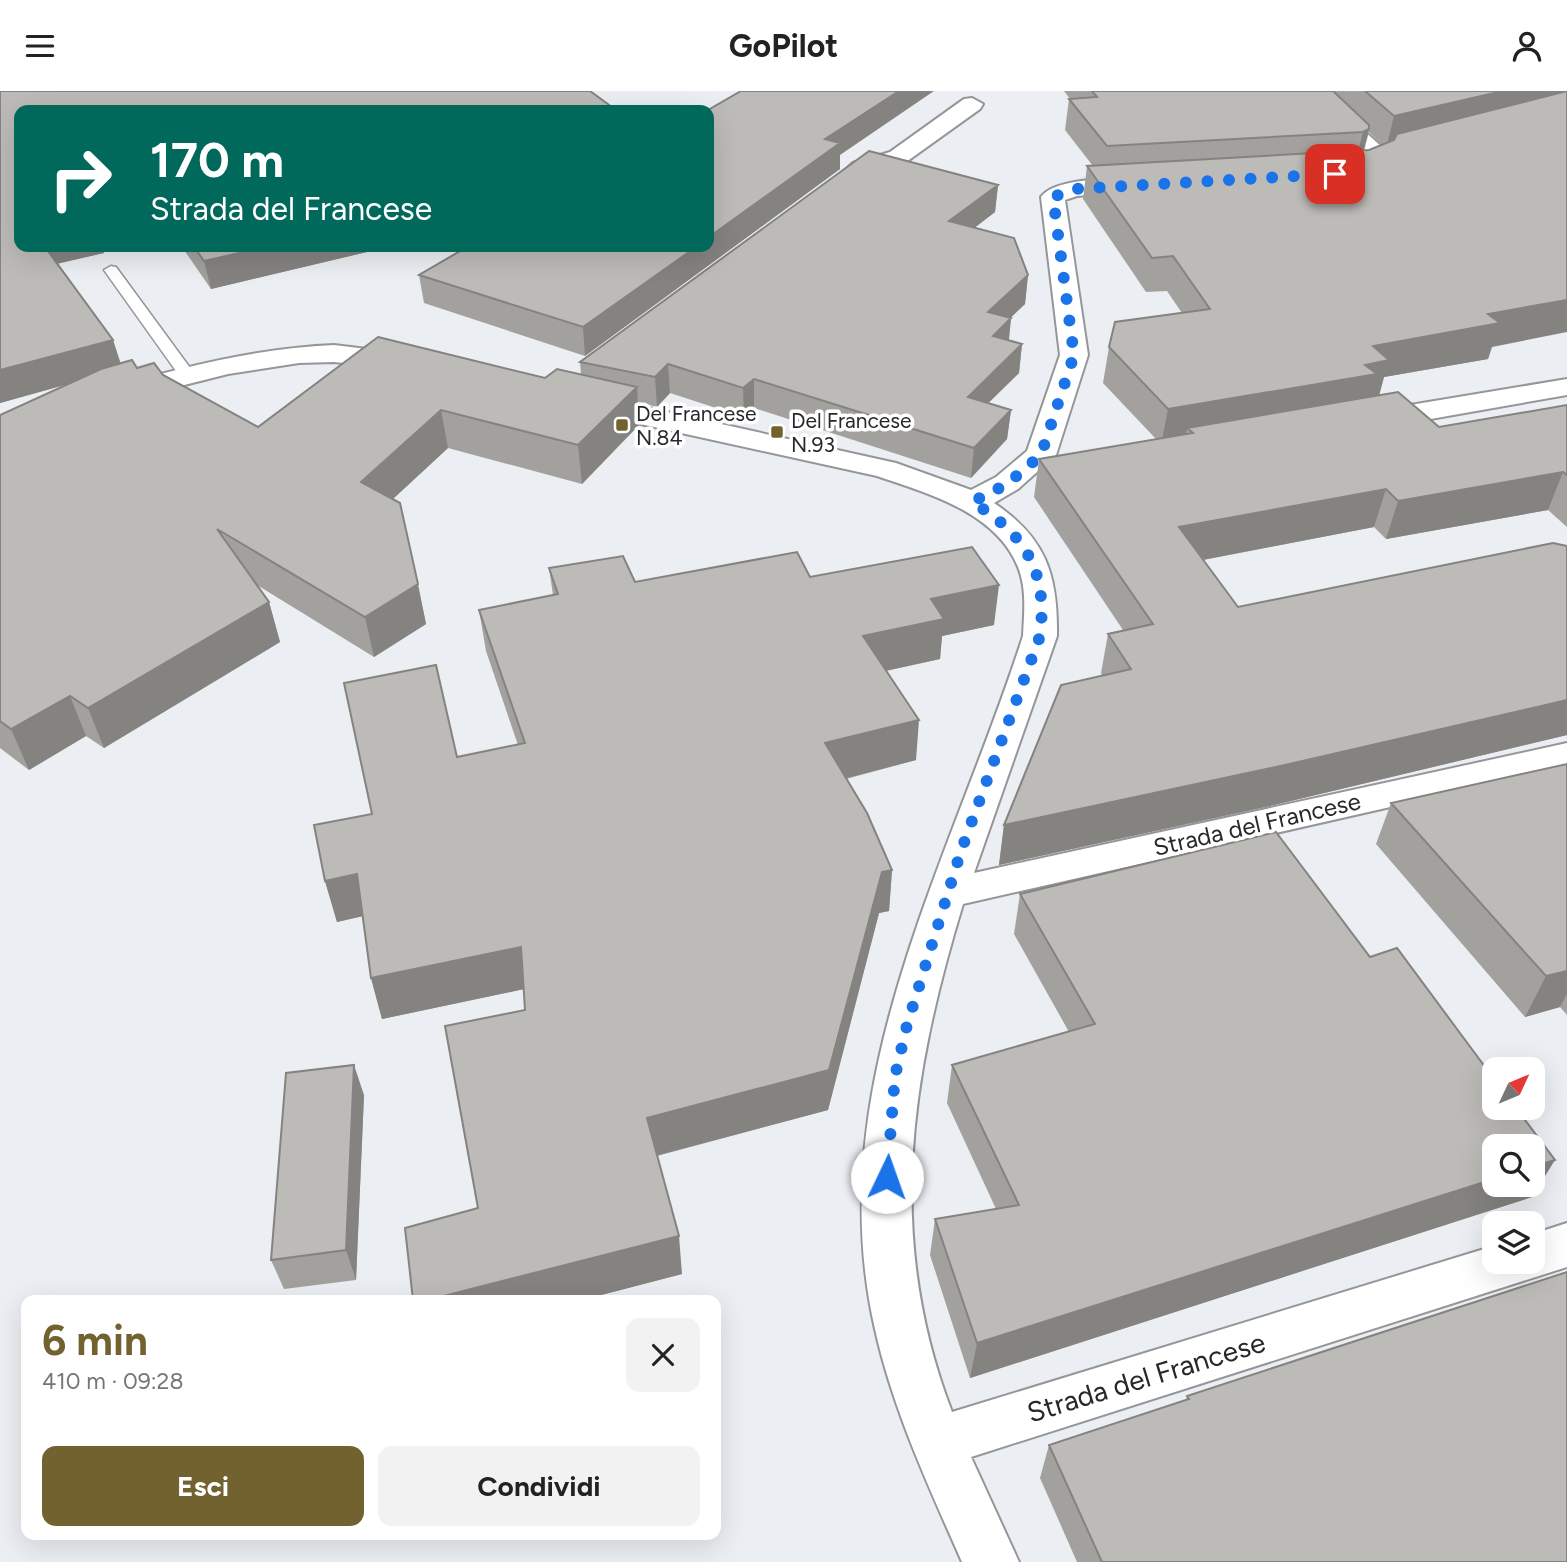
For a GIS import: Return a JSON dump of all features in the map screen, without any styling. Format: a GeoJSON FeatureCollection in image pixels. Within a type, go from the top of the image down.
{"type":"FeatureCollection","features":[{"type":"Feature","properties":{"kind":"street"},"geometry":{"type":"LineString","coordinates":[[1308,91],[1375,153],[1376,165],[1361,173],[1320,175]]}},
{"type":"Feature","properties":{"kind":"street"},"geometry":{"type":"LineString","coordinates":[[828,193],[861,168],[898,156],[972,104]]}},
{"type":"Feature","properties":{"kind":"street"},"geometry":{"type":"LineString","coordinates":[[1376,160],[1401,154]]}},
{"type":"Feature","properties":{"kind":"street"},"geometry":{"type":"LineString","coordinates":[[972,502],[1007,484],[1041,455],[1074,355],[1053,197],[1073,189],[1155,184]]}},
{"type":"Feature","properties":{"kind":"street"},"geometry":{"type":"LineString","coordinates":[[83,404],[187,375],[273,356],[326,352],[374,354],[439,369]]}},
{"type":"Feature","properties":{"kind":"street"},"geometry":{"type":"LineString","coordinates":[[1335,427],[1567,387]]}},
{"type":"Feature","properties":{"kind":"street"},"geometry":{"type":"LineString","coordinates":[[555,395],[885,469],[972,502],[994,515],[1026,550],[1037,569],[1044,606],[1040,636],[1030,671],[948,893],[907,1025],[895,1076],[887,1177],[893,1294],[911,1369],[938,1442],[991,1562]]}},
{"type":"Feature","properties":{"kind":"street"},"geometry":{"type":"LineString","coordinates":[[1007,484],[1062,474]]}},
{"type":"Feature","properties":{"kind":"street","name":"Strada del Francese"},"geometry":{"type":"LineString","coordinates":[[948,893],[1567,755]]}},
{"type":"Feature","properties":{"kind":"street"},"geometry":{"type":"LineString","coordinates":[[1545,1252],[1567,1245]]}},
{"type":"Feature","properties":{"kind":"street","name":"Strada del Francese"},"geometry":{"type":"LineString","coordinates":[[938,1442],[1482,1272]]}},
{"type":"Feature","properties":{"kind":"lane"},"geometry":{"type":"LineString","coordinates":[[111,270],[187,375]]}},
{"type":"Feature","properties":{"kind":"building"},"geometry":{"type":"Polygon","coordinates":[[[0,91],[590,91],[609,105],[14,105],[14,252],[49,252],[113,340],[0,370],[0,91]]]}},
{"type":"Feature","properties":{"kind":"building"},"geometry":{"type":"Polygon","coordinates":[[[741,91],[899,91],[825,139],[840,143],[714,233],[714,107],[741,91]]]}},
{"type":"Feature","properties":{"kind":"building"},"geometry":{"type":"Polygon","coordinates":[[[1092,91],[1333,91],[1369,125],[1369,129],[1363,132],[1107,146],[1069,99],[1097,97],[1092,91]]]}},
{"type":"Feature","properties":{"kind":"building"},"geometry":{"type":"Polygon","coordinates":[[[1365,91],[1503,91],[1394,116],[1365,91]]]}},
{"type":"Feature","properties":{"kind":"building"},"geometry":{"type":"Polygon","coordinates":[[[1567,91],[1567,300],[1488,314],[1500,323],[1373,346],[1389,360],[1365,365],[1377,374],[1168,409],[1109,347],[1115,322],[1210,309],[1173,256],[1152,258],[1087,166],[1369,150],[1394,140],[1397,134],[1567,91]]]}},
{"type":"Feature","properties":{"kind":"building"},"geometry":{"type":"Polygon","coordinates":[[[869,151],[998,185],[949,221],[1014,238],[1028,275],[988,312],[1011,318],[993,336],[1022,344],[968,397],[1011,410],[974,448],[754,379],[743,388],[668,364],[655,377],[580,362],[869,151]]]}},
{"type":"Feature","properties":{"kind":"building"},"geometry":{"type":"Polygon","coordinates":[[[198,252],[244,252],[204,261],[198,252]]]}},
{"type":"Feature","properties":{"kind":"building"},"geometry":{"type":"Polygon","coordinates":[[[458,252],[689,252],[583,327],[419,275],[458,252]]]}},
{"type":"Feature","properties":{"kind":"building"},"geometry":{"type":"Polygon","coordinates":[[[378,337],[545,378],[557,369],[637,387],[578,445],[441,410],[361,482],[400,503],[418,584],[365,617],[217,529],[269,602],[88,708],[70,696],[11,729],[0,721],[0,415],[101,369],[132,360],[137,368],[154,363],[163,375],[258,427],[378,337]]]}},
{"type":"Feature","properties":{"kind":"building"},"geometry":{"type":"Polygon","coordinates":[[[1398,392],[1439,427],[1567,405],[1567,475],[1563,472],[1398,501],[1386,489],[1179,527],[1238,607],[1553,543],[1567,546],[1567,700],[1285,765],[1004,825],[1061,685],[1131,669],[1108,634],[1153,624],[1039,459],[1193,433],[1187,428],[1398,392]]]}},
{"type":"Feature","properties":{"kind":"building"},"geometry":{"type":"Polygon","coordinates":[[[972,547],[999,585],[931,599],[944,619],[863,636],[919,720],[825,743],[867,813],[892,870],[882,872],[829,1070],[647,1118],[679,1236],[448,1295],[412,1295],[405,1228],[478,1208],[445,1026],[525,1010],[521,947],[371,978],[357,874],[325,881],[314,825],[372,814],[344,683],[436,665],[457,757],[525,743],[479,610],[558,594],[549,568],[623,556],[635,582],[797,552],[810,577],[972,547]]]}},
{"type":"Feature","properties":{"kind":"building"},"geometry":{"type":"Polygon","coordinates":[[[1567,764],[1567,971],[1546,976],[1391,803],[1567,764]]]}},
{"type":"Feature","properties":{"kind":"building"},"geometry":{"type":"Polygon","coordinates":[[[1276,832],[1370,957],[1397,948],[1482,1063],[1482,1120],[1525,1120],[1536,1134],[1482,1134],[1482,1183],[977,1343],[935,1219],[1019,1205],[952,1065],[1095,1024],[1020,894],[1276,832]]]}},
{"type":"Feature","properties":{"kind":"building"},"geometry":{"type":"Polygon","coordinates":[[[354,1065],[346,1250],[271,1260],[286,1073],[354,1065]]]}},
{"type":"Feature","properties":{"kind":"building"},"geometry":{"type":"Polygon","coordinates":[[[1545,1147],[1555,1160],[1545,1163],[1545,1147]]]}},
{"type":"Feature","properties":{"kind":"building"},"geometry":{"type":"Polygon","coordinates":[[[1567,1272],[1567,1562],[1102,1562],[1049,1445],[1189,1399],[1187,1396],[1567,1272]]]}},
{"type":"Feature","properties":{"kind":"place","name":"Del Francese N.84"},"geometry":{"type":"Point","coordinates":[622,425]}},
{"type":"Feature","properties":{"kind":"place","name":"Del Francese N.93"},"geometry":{"type":"Point","coordinates":[777,432]}},
{"type":"Feature","properties":{"kind":"route"},"geometry":{"type":"LineString","coordinates":[[887,1177],[895,1076],[907,1025],[961,851],[1030,671],[1040,636],[1044,606],[1037,569],[1013,533],[994,515],[972,502],[1007,484],[1041,455],[1074,355],[1053,197],[1073,189],[1335,174]]}}]}
